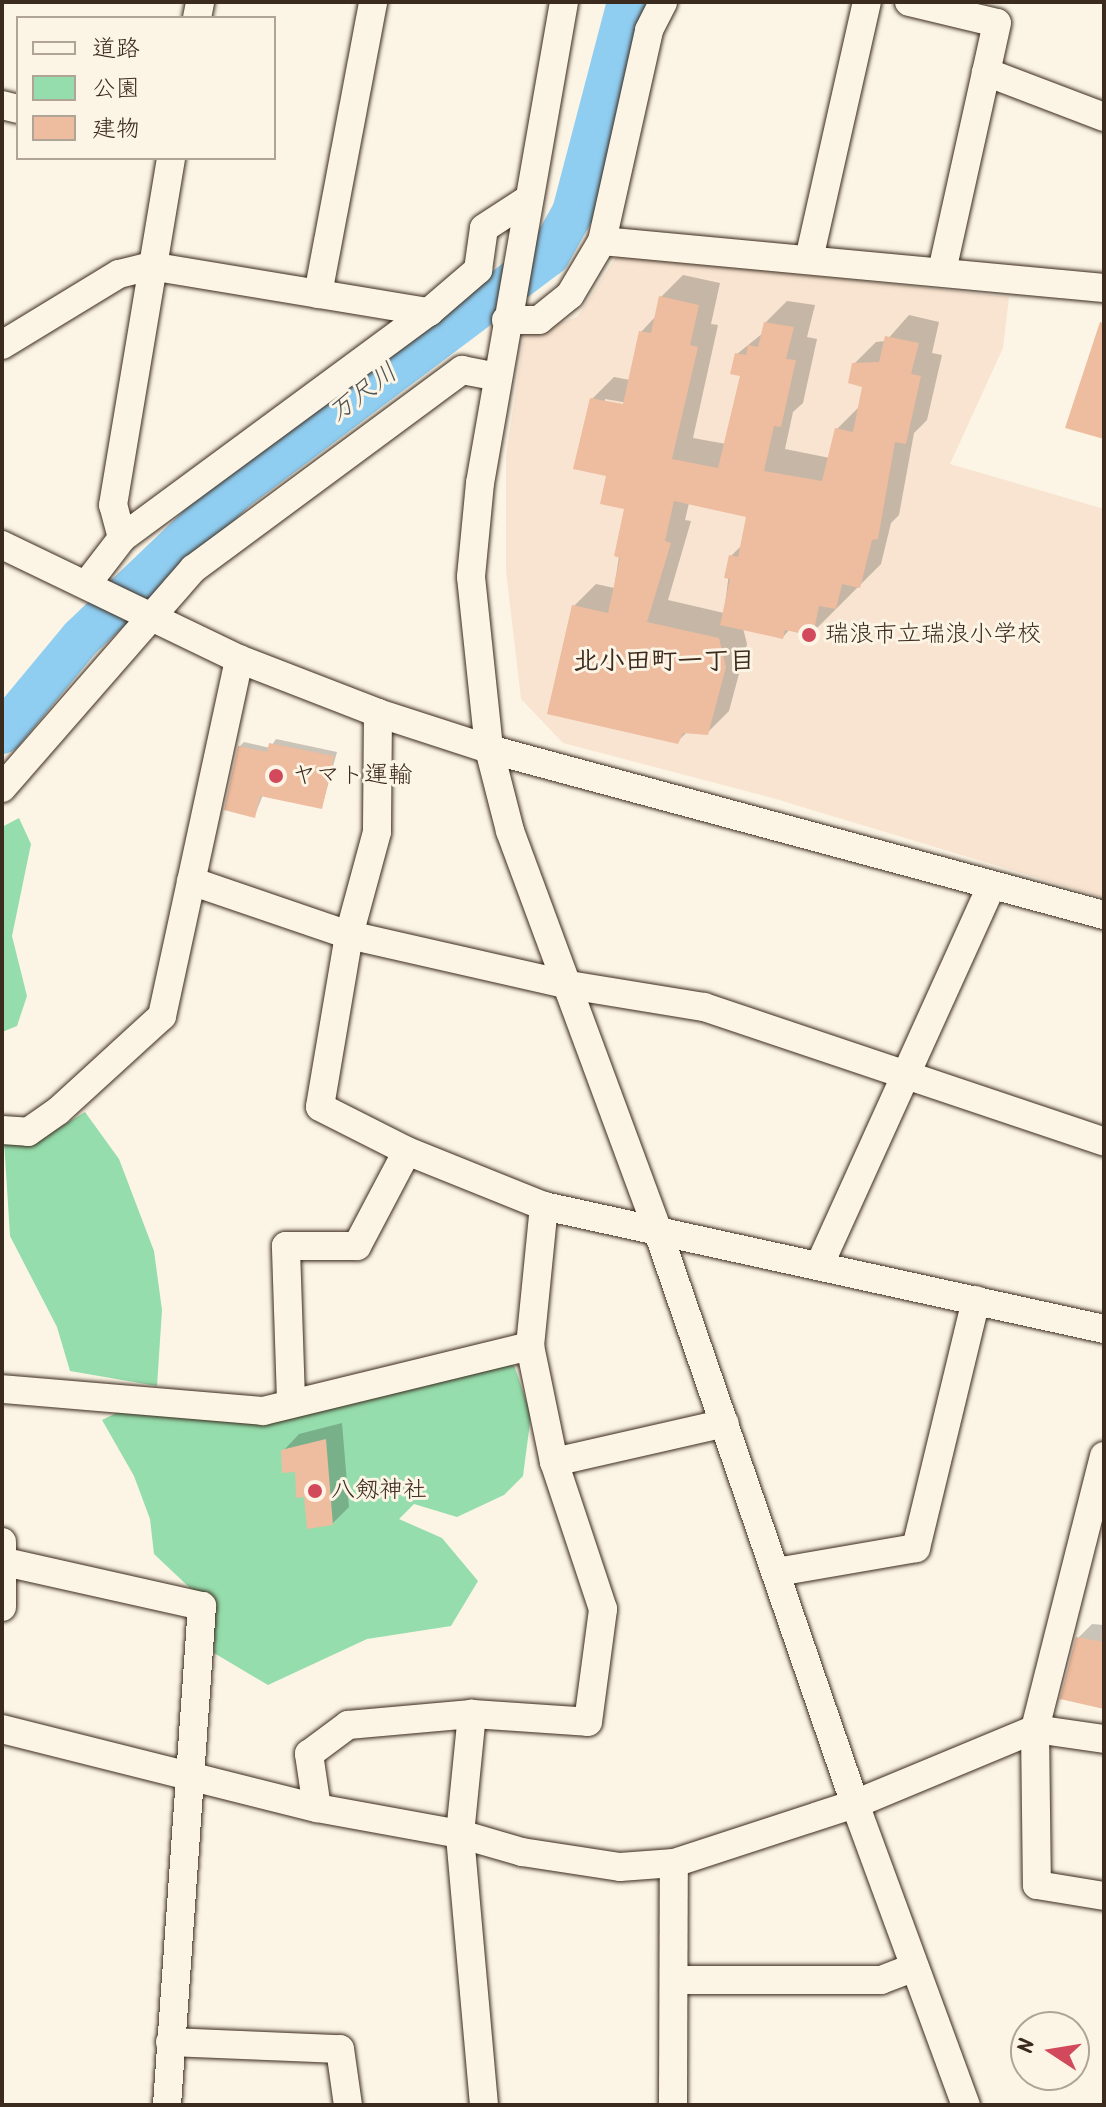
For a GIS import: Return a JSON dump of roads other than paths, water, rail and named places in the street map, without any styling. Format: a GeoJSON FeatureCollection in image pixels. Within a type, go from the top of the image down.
{"type":"FeatureCollection","features":[{"type":"Feature","properties":{"kind":"street"},"geometry":{"type":"LineString","coordinates":[[318,294],[373,2]]}},
{"type":"Feature","properties":{"kind":"street"},"geometry":{"type":"LineString","coordinates":[[564,2],[506,320],[471,577],[489,749],[510,831],[658,1232],[855,1804],[966,2105]]}},
{"type":"Feature","properties":{"kind":"street"},"geometry":{"type":"LineString","coordinates":[[506,320],[539,320],[570,295],[602,241],[649,30],[663,2]]}},
{"type":"Feature","properties":{"kind":"street"},"geometry":{"type":"LineString","coordinates":[[809,259],[867,2]]}},
{"type":"Feature","properties":{"kind":"street"},"geometry":{"type":"LineString","coordinates":[[909,2],[997,23],[942,271]]}},
{"type":"Feature","properties":{"kind":"street"},"geometry":{"type":"LineString","coordinates":[[986,72],[1104,117]]}},
{"type":"Feature","properties":{"kind":"street"},"geometry":{"type":"LineString","coordinates":[[122,538],[113,505],[150,266],[171,160]]}},
{"type":"Feature","properties":{"kind":"street"},"geometry":{"type":"LineString","coordinates":[[86,585],[122,538],[429,312],[478,270],[484,228],[527,200]]}},
{"type":"Feature","properties":{"kind":"street"},"geometry":{"type":"LineString","coordinates":[[602,241],[1104,288]]}},
{"type":"Feature","properties":{"kind":"street"},"geometry":{"type":"LineString","coordinates":[[2,345],[119,274],[150,266],[429,312]]}},
{"type":"Feature","properties":{"kind":"street"},"geometry":{"type":"LineString","coordinates":[[2,788],[193,569],[462,370],[497,377]]}},
{"type":"Feature","properties":{"kind":"street"},"geometry":{"type":"LineString","coordinates":[[2,545],[239,659],[378,713],[489,749],[991,887],[1104,915]]}},
{"type":"Feature","properties":{"kind":"street"},"geometry":{"type":"LineString","coordinates":[[2,1130],[28,1132],[58,1111],[162,1016],[239,659]]}},
{"type":"Feature","properties":{"kind":"street"},"geometry":{"type":"LineString","coordinates":[[378,713],[377,832],[349,935],[320,1107],[407,1151],[544,1206],[1104,1329]]}},
{"type":"Feature","properties":{"kind":"street"},"geometry":{"type":"LineString","coordinates":[[191,881],[349,935],[569,985],[704,1007],[1104,1142]]}},
{"type":"Feature","properties":{"kind":"street"},"geometry":{"type":"LineString","coordinates":[[819,1266],[991,887]]}},
{"type":"Feature","properties":{"kind":"street"},"geometry":{"type":"LineString","coordinates":[[291,1400],[286,1246],[357,1246],[407,1151]]}},
{"type":"Feature","properties":{"kind":"street"},"geometry":{"type":"LineString","coordinates":[[317,1808],[309,1754],[348,1725],[472,1714],[588,1722],[603,1609],[554,1462],[530,1346],[544,1206]]}},
{"type":"Feature","properties":{"kind":"street"},"geometry":{"type":"LineString","coordinates":[[777,1572],[916,1548],[976,1300]]}},
{"type":"Feature","properties":{"kind":"street"},"geometry":{"type":"LineString","coordinates":[[2,1389],[263,1411],[291,1400],[530,1346]]}},
{"type":"Feature","properties":{"kind":"street"},"geometry":{"type":"LineString","coordinates":[[554,1462],[725,1423]]}},
{"type":"Feature","properties":{"kind":"street"},"geometry":{"type":"LineString","coordinates":[[1104,1456],[1035,1729],[1037,1885],[1104,1896]]}},
{"type":"Feature","properties":{"kind":"street"},"geometry":{"type":"LineString","coordinates":[[2,1607],[3,1552],[202,1606],[193,1772],[167,2105]]}},
{"type":"Feature","properties":{"kind":"street"},"geometry":{"type":"LineString","coordinates":[[472,1714],[460,1834],[484,2105]]}},
{"type":"Feature","properties":{"kind":"street"},"geometry":{"type":"LineString","coordinates":[[2,1729],[193,1772],[317,1808],[460,1834],[522,1852],[620,1867],[674,1863],[855,1804],[1035,1729],[1104,1739]]}},
{"type":"Feature","properties":{"kind":"street"},"geometry":{"type":"LineString","coordinates":[[673,2105],[674,1863]]}},
{"type":"Feature","properties":{"kind":"street"},"geometry":{"type":"LineString","coordinates":[[674,1980],[881,1980],[915,1967]]}},
{"type":"Feature","properties":{"kind":"street"},"geometry":{"type":"LineString","coordinates":[[170,2042],[340,2049],[348,2105]]}},
{"type":"Feature","properties":{"kind":"waterway","name":"万尺川"},"geometry":{"type":"LineString","coordinates":[[2,733],[81,638],[236,490],[549,255],[573,212],[628,2]]}},
{"type":"Feature","properties":{"kind":"place","name":"瑞浪市立瑞浪小学校"},"geometry":{"type":"Point","coordinates":[809,635]}},
{"type":"Feature","properties":{"kind":"place","name":"ヤマト運輸"},"geometry":{"type":"Point","coordinates":[276,776]}},
{"type":"Feature","properties":{"kind":"place","name":"八剱神社"},"geometry":{"type":"Point","coordinates":[315,1491]}},
{"type":"Feature","properties":{"kind":"district","name":"北小田町一丁目"},"geometry":{"type":"Point","coordinates":[664,663]}}]}
